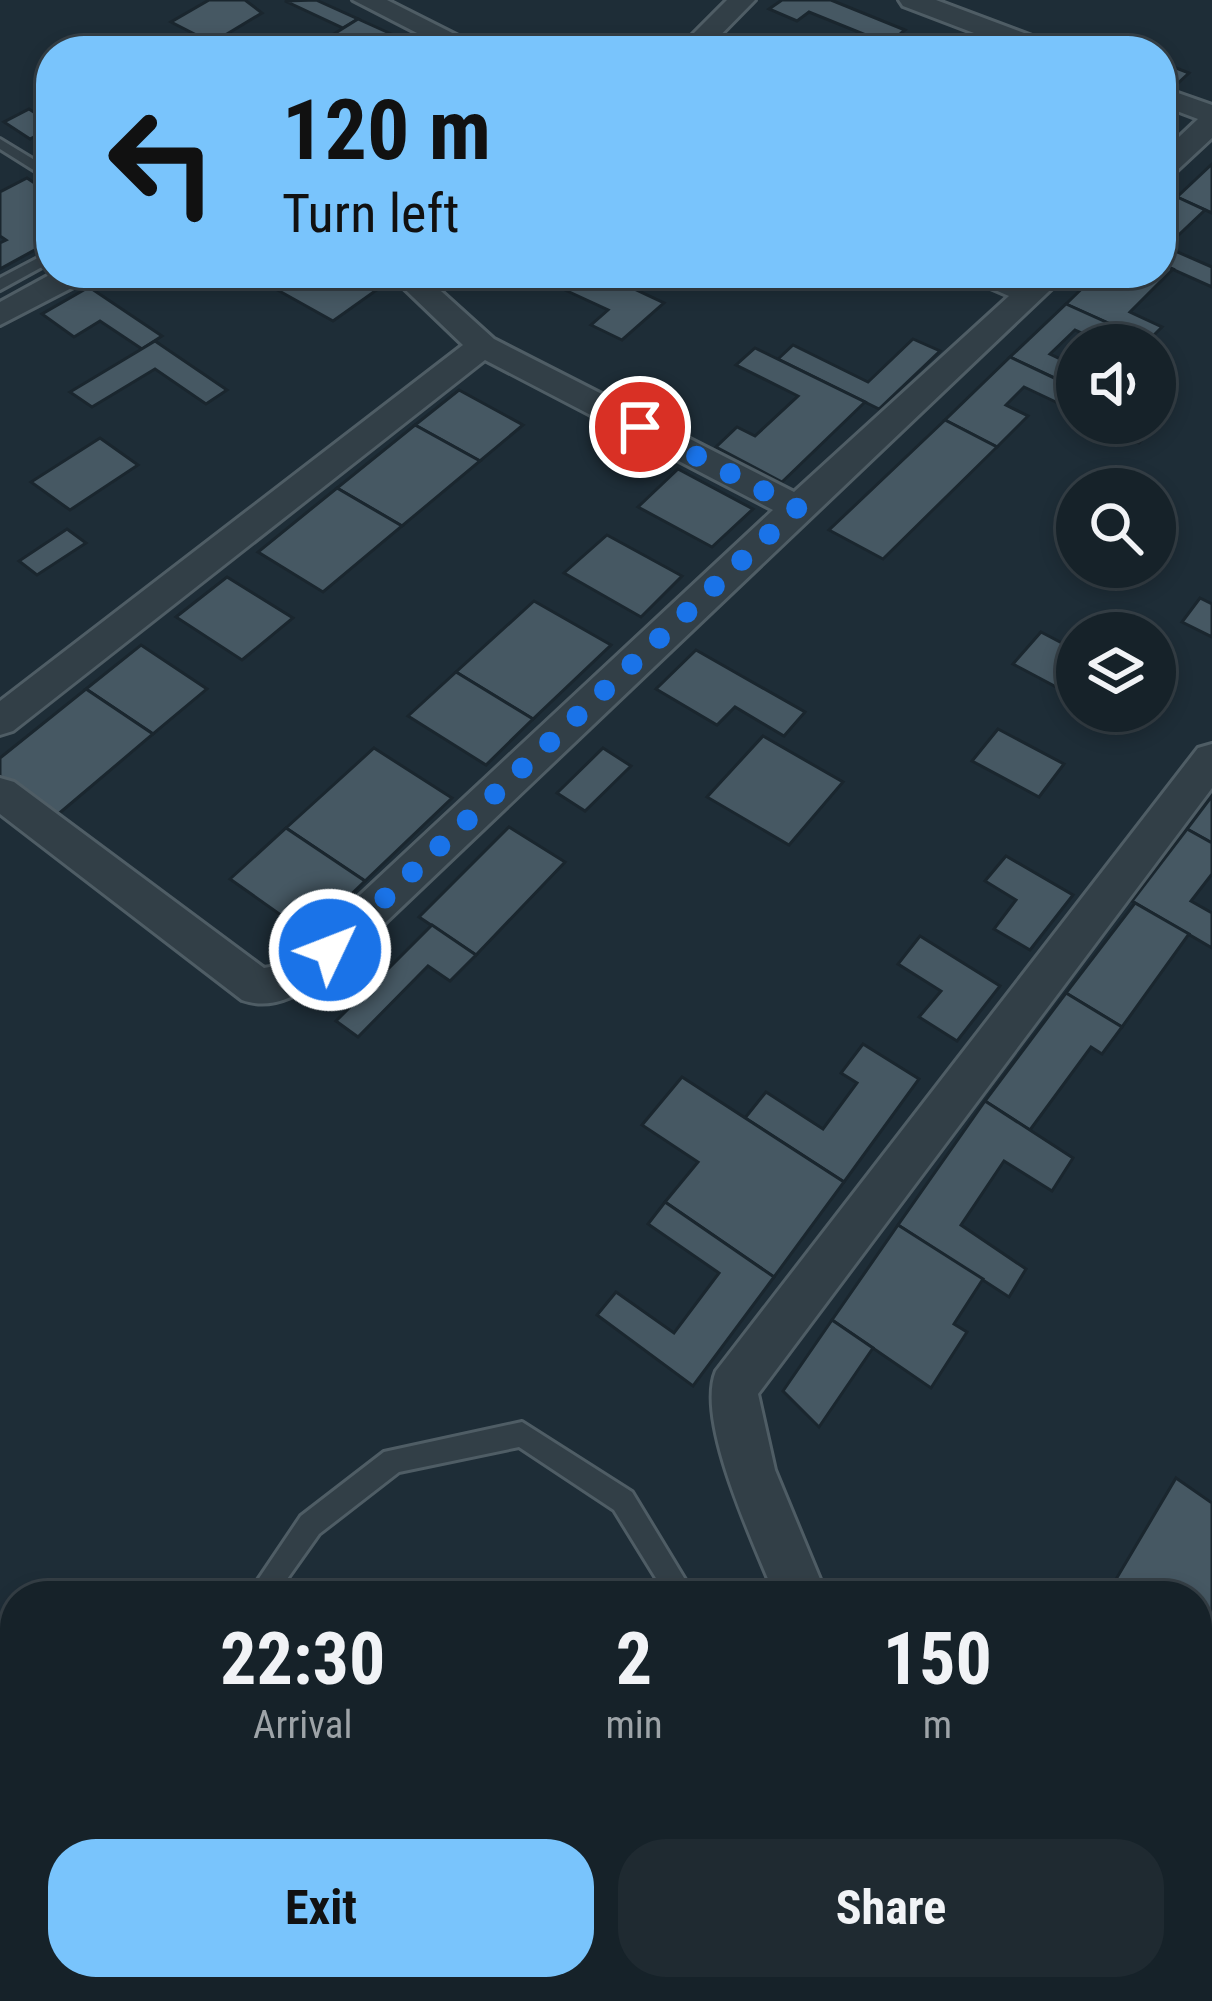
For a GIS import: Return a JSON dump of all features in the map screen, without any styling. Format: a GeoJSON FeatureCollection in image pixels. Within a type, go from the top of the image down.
{"type":"FeatureCollection","features":[{"type":"Feature","properties":{"kind":"street"},"geometry":{"type":"LineString","coordinates":[[366,0],[442,36]]}},
{"type":"Feature","properties":{"kind":"street"},"geometry":{"type":"LineString","coordinates":[[705,36],[742,0]]}},
{"type":"Feature","properties":{"kind":"street"},"geometry":{"type":"LineString","coordinates":[[912,0],[1007,36]]}},
{"type":"Feature","properties":{"kind":"street"},"geometry":{"type":"LineString","coordinates":[[1176,102],[1212,118],[1176,155]]}},
{"type":"Feature","properties":{"kind":"street"},"geometry":{"type":"LineString","coordinates":[[0,315],[49,288]]}},
{"type":"Feature","properties":{"kind":"street"},"geometry":{"type":"LineString","coordinates":[[419,288],[482,346],[797,508]]}},
{"type":"Feature","properties":{"kind":"street"},"geometry":{"type":"LineString","coordinates":[[0,793],[257,987],[279,984],[330,950],[1037,288]]}},
{"type":"Feature","properties":{"kind":"street"},"geometry":{"type":"LineString","coordinates":[[0,721],[482,346]]}},
{"type":"Feature","properties":{"kind":"street"},"geometry":{"type":"LineString","coordinates":[[795,1581],[750,1470],[733,1388],[1212,759]]}},
{"type":"Feature","properties":{"kind":"lane"},"geometry":{"type":"LineString","coordinates":[[0,142],[36,167]]}},
{"type":"Feature","properties":{"kind":"lane"},"geometry":{"type":"LineString","coordinates":[[0,284],[36,264]]}},
{"type":"Feature","properties":{"kind":"lane"},"geometry":{"type":"LineString","coordinates":[[271,1581],[310,1525],[393,1461],[522,1435],[623,1501],[673,1581]]}},
{"type":"Feature","properties":{"kind":"building"},"geometry":{"type":"Polygon","coordinates":[[[209,0],[245,0],[262,13],[224,36],[198,36],[171,22],[209,0]]]}},
{"type":"Feature","properties":{"kind":"building"},"geometry":{"type":"Polygon","coordinates":[[[316,0],[358,19],[343,28],[285,1],[316,0]]]}},
{"type":"Feature","properties":{"kind":"building"},"geometry":{"type":"Polygon","coordinates":[[[782,0],[831,0],[905,30],[898,36],[868,36],[809,12],[797,21],[769,9],[782,0]]]}},
{"type":"Feature","properties":{"kind":"building"},"geometry":{"type":"Polygon","coordinates":[[[358,19],[396,36],[331,36],[358,19]]]}},
{"type":"Feature","properties":{"kind":"building"},"geometry":{"type":"Polygon","coordinates":[[[1176,68],[1189,73],[1177,84],[1176,68]]]}},
{"type":"Feature","properties":{"kind":"building"},"geometry":{"type":"Polygon","coordinates":[[[29,109],[36,113],[36,136],[30,139],[4,122],[29,109]]]}},
{"type":"Feature","properties":{"kind":"building"},"geometry":{"type":"Polygon","coordinates":[[[1212,164],[1212,213],[1177,197],[1212,164]]]}},
{"type":"Feature","properties":{"kind":"building"},"geometry":{"type":"Polygon","coordinates":[[[27,178],[36,184],[36,249],[0,269],[0,243],[6,240],[0,236],[0,192],[27,178]]]}},
{"type":"Feature","properties":{"kind":"building"},"geometry":{"type":"Polygon","coordinates":[[[1176,198],[1205,210],[1176,238],[1176,198]]]}},
{"type":"Feature","properties":{"kind":"building"},"geometry":{"type":"Polygon","coordinates":[[[1176,251],[1212,267],[1212,287],[1176,271],[1176,251]]]}},
{"type":"Feature","properties":{"kind":"building"},"geometry":{"type":"Polygon","coordinates":[[[90,288],[162,336],[142,349],[100,321],[74,337],[42,314],[90,288]]]}},
{"type":"Feature","properties":{"kind":"building"},"geometry":{"type":"Polygon","coordinates":[[[274,288],[378,289],[333,321],[274,288]]]}},
{"type":"Feature","properties":{"kind":"building"},"geometry":{"type":"Polygon","coordinates":[[[632,288],[664,303],[622,340],[591,325],[608,310],[565,290],[632,288]]]}},
{"type":"Feature","properties":{"kind":"building"},"geometry":{"type":"Polygon","coordinates":[[[1083,288],[1154,288],[1130,312],[1156,324],[1110,324],[1066,304],[1083,288]]]}},
{"type":"Feature","properties":{"kind":"building"},"geometry":{"type":"Polygon","coordinates":[[[1066,304],[1110,324],[1056,324],[1056,348],[1050,354],[1056,357],[1056,378],[1010,357],[1066,304]]]}},
{"type":"Feature","properties":{"kind":"building"},"geometry":{"type":"Polygon","coordinates":[[[913,339],[940,351],[879,409],[778,359],[793,345],[868,382],[913,339]]]}},
{"type":"Feature","properties":{"kind":"building"},"geometry":{"type":"Polygon","coordinates":[[[155,341],[227,390],[206,404],[155,369],[92,407],[70,392],[155,341]]]}},
{"type":"Feature","properties":{"kind":"building"},"geometry":{"type":"Polygon","coordinates":[[[755,348],[865,402],[782,482],[716,447],[737,427],[755,436],[798,396],[736,365],[755,348]]]}},
{"type":"Feature","properties":{"kind":"building"},"geometry":{"type":"Polygon","coordinates":[[[1010,357],[1056,379],[1056,402],[1024,387],[1006,405],[1028,416],[997,447],[945,420],[1010,357]]]}},
{"type":"Feature","properties":{"kind":"building"},"geometry":{"type":"Polygon","coordinates":[[[459,390],[523,425],[480,461],[415,425],[459,390]]]}},
{"type":"Feature","properties":{"kind":"building"},"geometry":{"type":"Polygon","coordinates":[[[945,420],[997,447],[883,559],[829,530],[945,420]]]}},
{"type":"Feature","properties":{"kind":"building"},"geometry":{"type":"Polygon","coordinates":[[[415,425],[480,461],[402,526],[337,488],[415,425]]]}},
{"type":"Feature","properties":{"kind":"building"},"geometry":{"type":"Polygon","coordinates":[[[100,438],[138,465],[70,510],[31,482],[100,438]]]}},
{"type":"Feature","properties":{"kind":"building"},"geometry":{"type":"Polygon","coordinates":[[[678,469],[753,509],[712,547],[638,507],[678,469]]]}},
{"type":"Feature","properties":{"kind":"building"},"geometry":{"type":"Polygon","coordinates":[[[337,488],[402,526],[323,592],[258,552],[337,488]]]}},
{"type":"Feature","properties":{"kind":"building"},"geometry":{"type":"Polygon","coordinates":[[[67,529],[86,543],[37,575],[19,561],[67,529]]]}},
{"type":"Feature","properties":{"kind":"building"},"geometry":{"type":"Polygon","coordinates":[[[607,535],[682,576],[641,617],[564,573],[607,535]]]}},
{"type":"Feature","properties":{"kind":"building"},"geometry":{"type":"Polygon","coordinates":[[[227,577],[293,618],[242,660],[176,617],[227,577]]]}},
{"type":"Feature","properties":{"kind":"building"},"geometry":{"type":"Polygon","coordinates":[[[1200,598],[1212,604],[1212,637],[1182,622],[1200,598]]]}},
{"type":"Feature","properties":{"kind":"building"},"geometry":{"type":"Polygon","coordinates":[[[534,601],[611,645],[533,719],[456,672],[534,601]]]}},
{"type":"Feature","properties":{"kind":"building"},"geometry":{"type":"Polygon","coordinates":[[[1041,632],[1056,640],[1056,687],[1013,664],[1041,632]]]}},
{"type":"Feature","properties":{"kind":"building"},"geometry":{"type":"Polygon","coordinates":[[[141,645],[207,689],[153,734],[86,689],[141,645]]]}},
{"type":"Feature","properties":{"kind":"building"},"geometry":{"type":"Polygon","coordinates":[[[696,650],[805,712],[784,736],[735,707],[717,725],[656,689],[696,650]]]}},
{"type":"Feature","properties":{"kind":"building"},"geometry":{"type":"Polygon","coordinates":[[[456,672],[533,719],[486,765],[408,716],[456,672]]]}},
{"type":"Feature","properties":{"kind":"building"},"geometry":{"type":"Polygon","coordinates":[[[86,689],[153,734],[56,816],[0,776],[0,758],[86,689]]]}},
{"type":"Feature","properties":{"kind":"building"},"geometry":{"type":"Polygon","coordinates":[[[998,729],[1064,764],[1039,797],[972,761],[998,729]]]}},
{"type":"Feature","properties":{"kind":"building"},"geometry":{"type":"Polygon","coordinates":[[[763,736],[843,782],[789,845],[707,797],[763,736]]]}},
{"type":"Feature","properties":{"kind":"building"},"geometry":{"type":"Polygon","coordinates":[[[374,748],[452,798],[365,881],[286,828],[374,748]]]}},
{"type":"Feature","properties":{"kind":"building"},"geometry":{"type":"Polygon","coordinates":[[[603,748],[631,766],[585,811],[557,793],[603,748]]]}},
{"type":"Feature","properties":{"kind":"building"},"geometry":{"type":"Polygon","coordinates":[[[1212,796],[1212,843],[1187,829],[1212,796]]]}},
{"type":"Feature","properties":{"kind":"building"},"geometry":{"type":"Polygon","coordinates":[[[509,827],[565,862],[476,955],[419,917],[509,827]]]}},
{"type":"Feature","properties":{"kind":"building"},"geometry":{"type":"Polygon","coordinates":[[[286,828],[365,881],[309,935],[230,879],[286,828]]]}},
{"type":"Feature","properties":{"kind":"building"},"geometry":{"type":"Polygon","coordinates":[[[1187,829],[1212,843],[1212,874],[1191,901],[1212,913],[1212,948],[1132,901],[1187,829]]]}},
{"type":"Feature","properties":{"kind":"building"},"geometry":{"type":"Polygon","coordinates":[[[1006,856],[1073,895],[1030,950],[994,929],[1016,900],[985,881],[1006,856]]]}},
{"type":"Feature","properties":{"kind":"building"},"geometry":{"type":"Polygon","coordinates":[[[1135,903],[1189,934],[1122,1027],[1066,993],[1135,903]]]}},
{"type":"Feature","properties":{"kind":"building"},"geometry":{"type":"Polygon","coordinates":[[[432,925],[476,955],[450,981],[428,966],[358,1037],[336,1021],[432,925]]]}},
{"type":"Feature","properties":{"kind":"building"},"geometry":{"type":"Polygon","coordinates":[[[920,936],[1000,986],[957,1041],[919,1017],[941,991],[898,964],[920,936]]]}},
{"type":"Feature","properties":{"kind":"building"},"geometry":{"type":"Polygon","coordinates":[[[1066,993],[1122,1027],[1102,1054],[1091,1047],[1030,1130],[985,1101],[1066,993]]]}},
{"type":"Feature","properties":{"kind":"building"},"geometry":{"type":"Polygon","coordinates":[[[863,1044],[919,1079],[844,1182],[745,1118],[766,1092],[823,1129],[857,1083],[841,1073],[863,1044]]]}},
{"type":"Feature","properties":{"kind":"building"},"geometry":{"type":"Polygon","coordinates":[[[682,1077],[844,1182],[774,1277],[665,1202],[698,1162],[642,1125],[682,1077]]]}},
{"type":"Feature","properties":{"kind":"building"},"geometry":{"type":"Polygon","coordinates":[[[985,1101],[1073,1158],[1052,1191],[1004,1161],[961,1225],[1026,1269],[1009,1297],[898,1225],[985,1101]]]}},
{"type":"Feature","properties":{"kind":"building"},"geometry":{"type":"Polygon","coordinates":[[[665,1202],[774,1277],[693,1386],[597,1315],[616,1292],[674,1333],[719,1273],[648,1224],[665,1202]]]}},
{"type":"Feature","properties":{"kind":"building"},"geometry":{"type":"Polygon","coordinates":[[[898,1225],[983,1279],[954,1324],[967,1332],[931,1388],[832,1320],[898,1225]]]}},
{"type":"Feature","properties":{"kind":"building"},"geometry":{"type":"Polygon","coordinates":[[[832,1320],[873,1348],[819,1427],[783,1391],[832,1320]]]}},
{"type":"Feature","properties":{"kind":"building"},"geometry":{"type":"Polygon","coordinates":[[[1176,1478],[1212,1503],[1212,1581],[1115,1581],[1176,1478]]]}},
{"type":"Feature","properties":{"kind":"route"},"geometry":{"type":"LineString","coordinates":[[330,950],[797,508],[640,427]]}}]}
